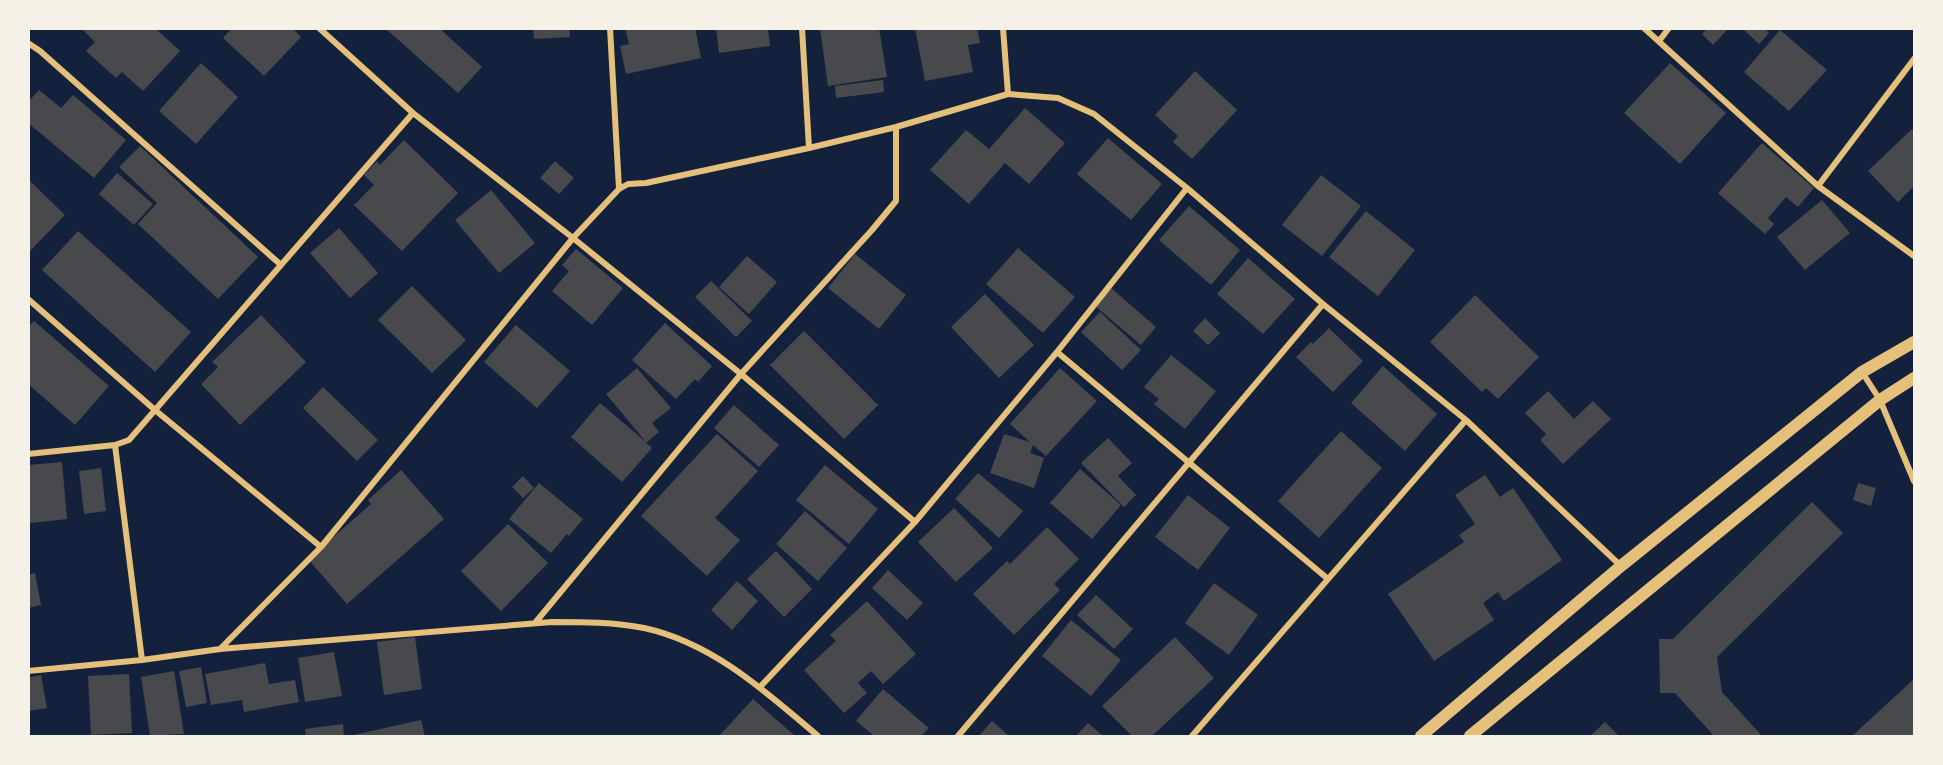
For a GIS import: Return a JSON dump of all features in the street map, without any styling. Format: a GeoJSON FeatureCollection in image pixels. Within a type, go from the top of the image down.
{"type":"FeatureCollection","features":[{"type":"Feature","properties":{"kind":"main road"},"geometry":{"type":"LineString","coordinates":[[1421,736],[1621,566],[1862,372],[1914,342]]}},
{"type":"Feature","properties":{"kind":"main road"},"geometry":{"type":"LineString","coordinates":[[1470,736],[1880,400],[1914,378]]}},
{"type":"Feature","properties":{"kind":"street"},"geometry":{"type":"LineString","coordinates":[[319,28],[413,113],[573,238],[741,374],[915,522]]}},
{"type":"Feature","properties":{"kind":"street"},"geometry":{"type":"LineString","coordinates":[[610,28],[620,189]]}},
{"type":"Feature","properties":{"kind":"street"},"geometry":{"type":"LineString","coordinates":[[802,28],[809,148]]}},
{"type":"Feature","properties":{"kind":"street"},"geometry":{"type":"LineString","coordinates":[[1004,28],[1008,94]]}},
{"type":"Feature","properties":{"kind":"street"},"geometry":{"type":"LineString","coordinates":[[1644,28],[1818,186],[1913,252]]}},
{"type":"Feature","properties":{"kind":"street"},"geometry":{"type":"LineString","coordinates":[[1659,41],[1669,28]]}},
{"type":"Feature","properties":{"kind":"street"},"geometry":{"type":"LineString","coordinates":[[28,43],[40,51],[281,265]]}},
{"type":"Feature","properties":{"kind":"street"},"geometry":{"type":"LineString","coordinates":[[1818,186],[1914,59]]}},
{"type":"Feature","properties":{"kind":"street"},"geometry":{"type":"LineString","coordinates":[[220,649],[321,547],[573,238],[620,189],[628,184],[646,183],[896,127],[1008,94],[1058,98],[1094,114],[1466,420],[1621,566]]}},
{"type":"Feature","properties":{"kind":"street"},"geometry":{"type":"LineString","coordinates":[[28,454],[115,445],[129,440],[413,113]]}},
{"type":"Feature","properties":{"kind":"street"},"geometry":{"type":"LineString","coordinates":[[536,623],[741,374],[896,201],[896,127]]}},
{"type":"Feature","properties":{"kind":"street"},"geometry":{"type":"LineString","coordinates":[[760,687],[915,522],[1057,352],[1186,188]]}},
{"type":"Feature","properties":{"kind":"street"},"geometry":{"type":"LineString","coordinates":[[28,299],[155,410],[321,547]]}},
{"type":"Feature","properties":{"kind":"street"},"geometry":{"type":"LineString","coordinates":[[958,736],[1323,304]]}},
{"type":"Feature","properties":{"kind":"street"},"geometry":{"type":"LineString","coordinates":[[1057,352],[1329,579]]}},
{"type":"Feature","properties":{"kind":"street"},"geometry":{"type":"LineString","coordinates":[[1862,372],[1880,400],[1914,481]]}},
{"type":"Feature","properties":{"kind":"street"},"geometry":{"type":"LineString","coordinates":[[1192,736],[1466,420]]}},
{"type":"Feature","properties":{"kind":"street"},"geometry":{"type":"LineString","coordinates":[[115,445],[142,660]]}},
{"type":"Feature","properties":{"kind":"street"},"geometry":{"type":"LineString","coordinates":[[28,671],[142,660],[220,649],[536,623],[606,623],[645,628],[682,641],[727,663],[760,687],[818,736]]}},
{"type":"Feature","properties":{"kind":"building"},"geometry":{"type":"Polygon","coordinates":[[[81,28],[155,28],[180,51],[143,91],[122,72],[116,78],[86,51],[95,42],[81,28]]]}},
{"type":"Feature","properties":{"kind":"building"},"geometry":{"type":"Polygon","coordinates":[[[232,28],[292,28],[301,37],[264,76],[223,38],[232,28]]]}},
{"type":"Feature","properties":{"kind":"building"},"geometry":{"type":"Polygon","coordinates":[[[385,28],[439,28],[482,67],[458,93],[385,28]]]}},
{"type":"Feature","properties":{"kind":"building"},"geometry":{"type":"Polygon","coordinates":[[[533,28],[569,28],[570,37],[534,39],[533,28]]]}},
{"type":"Feature","properties":{"kind":"building"},"geometry":{"type":"Polygon","coordinates":[[[625,28],[695,28],[701,58],[626,74],[620,46],[629,44],[625,28]]]}},
{"type":"Feature","properties":{"kind":"building"},"geometry":{"type":"Polygon","coordinates":[[[716,28],[768,28],[770,46],[719,53],[716,28]]]}},
{"type":"Feature","properties":{"kind":"building"},"geometry":{"type":"Polygon","coordinates":[[[820,28],[879,28],[887,77],[828,86],[820,28]]]}},
{"type":"Feature","properties":{"kind":"building"},"geometry":{"type":"Polygon","coordinates":[[[915,28],[977,28],[980,43],[968,45],[973,72],[925,81],[915,28]]]}},
{"type":"Feature","properties":{"kind":"building"},"geometry":{"type":"Polygon","coordinates":[[[1708,28],[1727,30],[1713,45],[1702,34],[1708,28]]]}},
{"type":"Feature","properties":{"kind":"building"},"geometry":{"type":"Polygon","coordinates":[[[1742,28],[1764,28],[1769,33],[1759,44],[1742,28]]]}},
{"type":"Feature","properties":{"kind":"building"},"geometry":{"type":"Polygon","coordinates":[[[1780,30],[1827,70],[1789,111],[1744,72],[1780,30]]]}},
{"type":"Feature","properties":{"kind":"building"},"geometry":{"type":"Polygon","coordinates":[[[201,63],[238,97],[196,144],[159,111],[201,63]]]}},
{"type":"Feature","properties":{"kind":"building"},"geometry":{"type":"Polygon","coordinates":[[[1670,63],[1726,113],[1680,164],[1624,113],[1670,63]]]}},
{"type":"Feature","properties":{"kind":"building"},"geometry":{"type":"Polygon","coordinates":[[[1195,71],[1237,110],[1192,159],[1173,142],[1178,136],[1155,115],[1195,71]]]}},
{"type":"Feature","properties":{"kind":"building"},"geometry":{"type":"Polygon","coordinates":[[[883,80],[884,92],[836,98],[835,86],[883,80]]]}},
{"type":"Feature","properties":{"kind":"building"},"geometry":{"type":"Polygon","coordinates":[[[39,90],[61,108],[73,95],[126,140],[94,178],[28,123],[28,102],[39,90]]]}},
{"type":"Feature","properties":{"kind":"building"},"geometry":{"type":"Polygon","coordinates":[[[1025,108],[1065,143],[1029,184],[1005,163],[969,204],[930,170],[966,130],[989,149],[1025,108]]]}},
{"type":"Feature","properties":{"kind":"building"},"geometry":{"type":"Polygon","coordinates":[[[1912,129],[1914,131],[1914,186],[1898,202],[1868,171],[1912,129]]]}},
{"type":"Feature","properties":{"kind":"building"},"geometry":{"type":"Polygon","coordinates":[[[1108,138],[1162,184],[1131,220],[1077,174],[1108,138]]]}},
{"type":"Feature","properties":{"kind":"building"},"geometry":{"type":"Polygon","coordinates":[[[404,140],[458,193],[402,251],[354,205],[374,185],[364,175],[377,161],[380,165],[404,140]]]}},
{"type":"Feature","properties":{"kind":"building"},"geometry":{"type":"Polygon","coordinates":[[[1762,143],[1814,188],[1798,207],[1786,197],[1768,218],[1774,224],[1765,234],[1718,193],[1762,143]]]}},
{"type":"Feature","properties":{"kind":"building"},"geometry":{"type":"Polygon","coordinates":[[[140,146],[258,257],[218,299],[138,224],[157,203],[119,167],[140,146]]]}},
{"type":"Feature","properties":{"kind":"building"},"geometry":{"type":"Polygon","coordinates":[[[555,161],[574,178],[559,194],[540,178],[555,161]]]}},
{"type":"Feature","properties":{"kind":"building"},"geometry":{"type":"Polygon","coordinates":[[[117,173],[153,204],[134,225],[99,194],[117,173]]]}},
{"type":"Feature","properties":{"kind":"building"},"geometry":{"type":"Polygon","coordinates":[[[1321,175],[1361,206],[1322,256],[1282,225],[1321,175]]]}},
{"type":"Feature","properties":{"kind":"building"},"geometry":{"type":"Polygon","coordinates":[[[30,181],[65,215],[28,253],[28,183],[30,181]]]}},
{"type":"Feature","properties":{"kind":"building"},"geometry":{"type":"Polygon","coordinates":[[[491,190],[535,243],[499,273],[455,220],[491,190]]]}},
{"type":"Feature","properties":{"kind":"building"},"geometry":{"type":"Polygon","coordinates":[[[1822,200],[1850,233],[1805,270],[1777,237],[1822,200]]]}},
{"type":"Feature","properties":{"kind":"building"},"geometry":{"type":"Polygon","coordinates":[[[1189,206],[1240,250],[1211,285],[1159,240],[1189,206]]]}},
{"type":"Feature","properties":{"kind":"building"},"geometry":{"type":"Polygon","coordinates":[[[1366,211],[1415,250],[1378,296],[1329,257],[1366,211]]]}},
{"type":"Feature","properties":{"kind":"building"},"geometry":{"type":"Polygon","coordinates":[[[339,228],[378,273],[350,298],[310,253],[339,228]]]}},
{"type":"Feature","properties":{"kind":"building"},"geometry":{"type":"Polygon","coordinates":[[[78,231],[191,332],[155,372],[42,270],[78,231]]]}},
{"type":"Feature","properties":{"kind":"building"},"geometry":{"type":"Polygon","coordinates":[[[1018,248],[1075,297],[1043,333],[986,284],[1018,248]]]}},
{"type":"Feature","properties":{"kind":"building"},"geometry":{"type":"Polygon","coordinates":[[[576,249],[623,288],[592,325],[552,291],[569,271],[562,265],[576,249]]]}},
{"type":"Feature","properties":{"kind":"building"},"geometry":{"type":"Polygon","coordinates":[[[855,254],[906,295],[879,329],[828,288],[855,254]]]}},
{"type":"Feature","properties":{"kind":"building"},"geometry":{"type":"Polygon","coordinates":[[[747,256],[777,282],[749,314],[719,287],[747,256]]]}},
{"type":"Feature","properties":{"kind":"building"},"geometry":{"type":"Polygon","coordinates":[[[1248,258],[1295,299],[1263,334],[1217,294],[1248,258]]]}},
{"type":"Feature","properties":{"kind":"building"},"geometry":{"type":"Polygon","coordinates":[[[711,281],[752,321],[736,337],[695,297],[711,281]]]}},
{"type":"Feature","properties":{"kind":"building"},"geometry":{"type":"Polygon","coordinates":[[[412,286],[466,340],[432,373],[378,320],[412,286]]]}},
{"type":"Feature","properties":{"kind":"building"},"geometry":{"type":"Polygon","coordinates":[[[1111,288],[1156,327],[1141,345],[1095,306],[1111,288]]]}},
{"type":"Feature","properties":{"kind":"building"},"geometry":{"type":"Polygon","coordinates":[[[985,294],[1034,345],[999,378],[951,327],[985,294]]]}},
{"type":"Feature","properties":{"kind":"building"},"geometry":{"type":"Polygon","coordinates":[[[1475,295],[1539,357],[1498,399],[1486,388],[1482,392],[1430,342],[1475,295]]]}},
{"type":"Feature","properties":{"kind":"building"},"geometry":{"type":"Polygon","coordinates":[[[1100,312],[1141,350],[1122,370],[1081,332],[1100,312]]]}},
{"type":"Feature","properties":{"kind":"building"},"geometry":{"type":"Polygon","coordinates":[[[261,315],[306,362],[240,425],[201,384],[218,367],[212,362],[261,315]]]}},
{"type":"Feature","properties":{"kind":"building"},"geometry":{"type":"Polygon","coordinates":[[[1205,318],[1220,333],[1208,345],[1193,331],[1205,318]]]}},
{"type":"Feature","properties":{"kind":"building"},"geometry":{"type":"Polygon","coordinates":[[[34,321],[109,386],[75,425],[28,384],[28,327],[34,321]]]}},
{"type":"Feature","properties":{"kind":"building"},"geometry":{"type":"Polygon","coordinates":[[[665,323],[712,366],[698,382],[695,379],[676,399],[632,360],[665,323]]]}},
{"type":"Feature","properties":{"kind":"building"},"geometry":{"type":"Polygon","coordinates":[[[516,325],[570,371],[537,408],[484,362],[516,325]]]}},
{"type":"Feature","properties":{"kind":"building"},"geometry":{"type":"Polygon","coordinates":[[[1329,328],[1363,361],[1333,392],[1296,357],[1329,328]]]}},
{"type":"Feature","properties":{"kind":"building"},"geometry":{"type":"Polygon","coordinates":[[[804,331],[878,405],[844,439],[770,365],[804,331]]]}},
{"type":"Feature","properties":{"kind":"building"},"geometry":{"type":"Polygon","coordinates":[[[1171,355],[1216,391],[1185,429],[1154,404],[1159,399],[1144,387],[1171,355]]]}},
{"type":"Feature","properties":{"kind":"building"},"geometry":{"type":"Polygon","coordinates":[[[1383,366],[1437,414],[1405,451],[1351,403],[1383,366]]]}},
{"type":"Feature","properties":{"kind":"building"},"geometry":{"type":"Polygon","coordinates":[[[637,368],[671,408],[652,423],[659,432],[646,443],[652,448],[622,482],[571,437],[600,403],[646,442],[606,394],[637,368]]]}},
{"type":"Feature","properties":{"kind":"building"},"geometry":{"type":"Polygon","coordinates":[[[1060,368],[1097,401],[1046,456],[1033,445],[1030,453],[1044,458],[1034,488],[990,473],[1004,434],[1030,442],[1010,424],[1060,368]]]}},
{"type":"Feature","properties":{"kind":"building"},"geometry":{"type":"Polygon","coordinates":[[[323,387],[378,440],[357,461],[303,408],[323,387]]]}},
{"type":"Feature","properties":{"kind":"building"},"geometry":{"type":"Polygon","coordinates":[[[1548,391],[1574,419],[1593,401],[1611,419],[1563,464],[1540,440],[1546,434],[1525,413],[1548,391]]]}},
{"type":"Feature","properties":{"kind":"building"},"geometry":{"type":"Polygon","coordinates":[[[734,405],[779,445],[759,467],[714,428],[734,405]]]}},
{"type":"Feature","properties":{"kind":"building"},"geometry":{"type":"Polygon","coordinates":[[[1341,431],[1382,468],[1319,538],[1278,501],[1341,431]]]}},
{"type":"Feature","properties":{"kind":"building"},"geometry":{"type":"Polygon","coordinates":[[[717,434],[758,471],[715,518],[740,540],[707,576],[641,516],[717,434]]]}},
{"type":"Feature","properties":{"kind":"building"},"geometry":{"type":"Polygon","coordinates":[[[1108,438],[1132,463],[1118,476],[1136,495],[1124,507],[1081,463],[1108,438]]]}},
{"type":"Feature","properties":{"kind":"building"},"geometry":{"type":"Polygon","coordinates":[[[62,462],[67,519],[30,523],[28,465],[62,462]]]}},
{"type":"Feature","properties":{"kind":"building"},"geometry":{"type":"Polygon","coordinates":[[[825,465],[878,509],[849,544],[796,500],[825,465]]]}},
{"type":"Feature","properties":{"kind":"building"},"geometry":{"type":"Polygon","coordinates":[[[101,468],[106,511],[84,514],[79,471],[101,468]]]}},
{"type":"Feature","properties":{"kind":"building"},"geometry":{"type":"Polygon","coordinates":[[[1080,469],[1121,505],[1092,539],[1050,503],[1080,469]]]}},
{"type":"Feature","properties":{"kind":"building"},"geometry":{"type":"Polygon","coordinates":[[[401,470],[444,519],[347,604],[308,559],[371,504],[368,500],[401,470]]]}},
{"type":"Feature","properties":{"kind":"building"},"geometry":{"type":"Polygon","coordinates":[[[978,473],[1023,511],[999,538],[955,499],[978,473]]]}},
{"type":"Feature","properties":{"kind":"building"},"geometry":{"type":"Polygon","coordinates":[[[1485,475],[1500,497],[1513,488],[1562,560],[1504,601],[1498,592],[1483,603],[1494,620],[1434,661],[1388,594],[1464,542],[1459,535],[1475,524],[1455,495],[1485,475]]]}},
{"type":"Feature","properties":{"kind":"building"},"geometry":{"type":"Polygon","coordinates":[[[523,476],[534,488],[523,498],[512,487],[523,476]]]}},
{"type":"Feature","properties":{"kind":"building"},"geometry":{"type":"Polygon","coordinates":[[[539,483],[583,519],[551,553],[509,519],[539,483]]]}},
{"type":"Feature","properties":{"kind":"building"},"geometry":{"type":"Polygon","coordinates":[[[1858,483],[1876,488],[1871,506],[1853,500],[1858,483]]]}},
{"type":"Feature","properties":{"kind":"building"},"geometry":{"type":"Polygon","coordinates":[[[1188,495],[1230,528],[1198,570],[1155,537],[1188,495]]]}},
{"type":"Feature","properties":{"kind":"building"},"geometry":{"type":"Polygon","coordinates":[[[1812,502],[1843,533],[1717,657],[1722,692],[1762,736],[1714,736],[1675,693],[1660,693],[1659,639],[1673,639],[1812,502]]]}},
{"type":"Feature","properties":{"kind":"building"},"geometry":{"type":"Polygon","coordinates":[[[954,508],[993,548],[956,582],[918,542],[954,508]]]}},
{"type":"Feature","properties":{"kind":"building"},"geometry":{"type":"Polygon","coordinates":[[[805,511],[847,548],[818,581],[776,544],[805,511]]]}},
{"type":"Feature","properties":{"kind":"building"},"geometry":{"type":"Polygon","coordinates":[[[508,524],[548,563],[501,611],[461,571],[508,524]]]}},
{"type":"Feature","properties":{"kind":"building"},"geometry":{"type":"Polygon","coordinates":[[[1047,527],[1079,559],[1054,584],[1060,590],[1014,635],[973,594],[1007,561],[1010,564],[1047,527]]]}},
{"type":"Feature","properties":{"kind":"building"},"geometry":{"type":"Polygon","coordinates":[[[776,551],[812,589],[784,617],[747,579],[776,551]]]}},
{"type":"Feature","properties":{"kind":"building"},"geometry":{"type":"Polygon","coordinates":[[[888,570],[923,603],[907,620],[872,588],[888,570]]]}},
{"type":"Feature","properties":{"kind":"building"},"geometry":{"type":"Polygon","coordinates":[[[35,573],[41,605],[28,608],[28,575],[35,573]]]}},
{"type":"Feature","properties":{"kind":"building"},"geometry":{"type":"Polygon","coordinates":[[[737,581],[758,601],[732,630],[711,610],[737,581]]]}},
{"type":"Feature","properties":{"kind":"building"},"geometry":{"type":"Polygon","coordinates":[[[1214,583],[1258,615],[1229,655],[1185,623],[1214,583]]]}},
{"type":"Feature","properties":{"kind":"building"},"geometry":{"type":"Polygon","coordinates":[[[1096,595],[1133,629],[1114,649],[1077,615],[1096,595]]]}},
{"type":"Feature","properties":{"kind":"building"},"geometry":{"type":"Polygon","coordinates":[[[867,601],[916,654],[883,684],[871,671],[858,683],[867,693],[844,713],[804,670],[836,641],[830,635],[867,601]]]}},
{"type":"Feature","properties":{"kind":"building"},"geometry":{"type":"Polygon","coordinates":[[[1071,620],[1121,660],[1091,696],[1042,656],[1071,620]]]}},
{"type":"Feature","properties":{"kind":"building"},"geometry":{"type":"Polygon","coordinates":[[[415,637],[422,689],[384,695],[377,642],[415,637]]]}},
{"type":"Feature","properties":{"kind":"building"},"geometry":{"type":"Polygon","coordinates":[[[1175,637],[1214,678],[1152,736],[1132,736],[1102,706],[1175,637]]]}},
{"type":"Feature","properties":{"kind":"building"},"geometry":{"type":"Polygon","coordinates":[[[334,652],[342,696],[305,702],[298,658],[334,652]]]}},
{"type":"Feature","properties":{"kind":"building"},"geometry":{"type":"Polygon","coordinates":[[[265,663],[269,684],[295,680],[299,702],[244,712],[242,700],[211,705],[205,674],[265,663]]]}},
{"type":"Feature","properties":{"kind":"building"},"geometry":{"type":"Polygon","coordinates":[[[201,667],[207,703],[186,707],[179,671],[201,667]]]}},
{"type":"Feature","properties":{"kind":"building"},"geometry":{"type":"Polygon","coordinates":[[[174,671],[184,734],[150,736],[141,677],[174,671]]]}},
{"type":"Feature","properties":{"kind":"building"},"geometry":{"type":"Polygon","coordinates":[[[129,674],[132,733],[91,735],[88,676],[129,674]]]}},
{"type":"Feature","properties":{"kind":"building"},"geometry":{"type":"Polygon","coordinates":[[[41,675],[47,708],[28,711],[28,678],[41,675]]]}},
{"type":"Feature","properties":{"kind":"building"},"geometry":{"type":"Polygon","coordinates":[[[1914,679],[1914,736],[1852,736],[1914,679]]]}},
{"type":"Feature","properties":{"kind":"building"},"geometry":{"type":"Polygon","coordinates":[[[883,689],[929,728],[921,736],[874,736],[856,721],[883,689]]]}},
{"type":"Feature","properties":{"kind":"building"},"geometry":{"type":"Polygon","coordinates":[[[753,699],[795,736],[719,736],[753,699]]]}},
{"type":"Feature","properties":{"kind":"building"},"geometry":{"type":"Polygon","coordinates":[[[421,720],[425,736],[349,736],[421,720]]]}},
{"type":"Feature","properties":{"kind":"building"},"geometry":{"type":"Polygon","coordinates":[[[992,721],[1009,736],[979,736],[992,721]]]}},
{"type":"Feature","properties":{"kind":"building"},"geometry":{"type":"Polygon","coordinates":[[[1605,722],[1619,736],[1590,736],[1605,722]]]}},
{"type":"Feature","properties":{"kind":"building"},"geometry":{"type":"Polygon","coordinates":[[[1088,723],[1103,736],[1076,736],[1088,723]]]}},
{"type":"Feature","properties":{"kind":"building"},"geometry":{"type":"Polygon","coordinates":[[[343,724],[344,736],[306,736],[305,729],[343,724]]]}}]}
